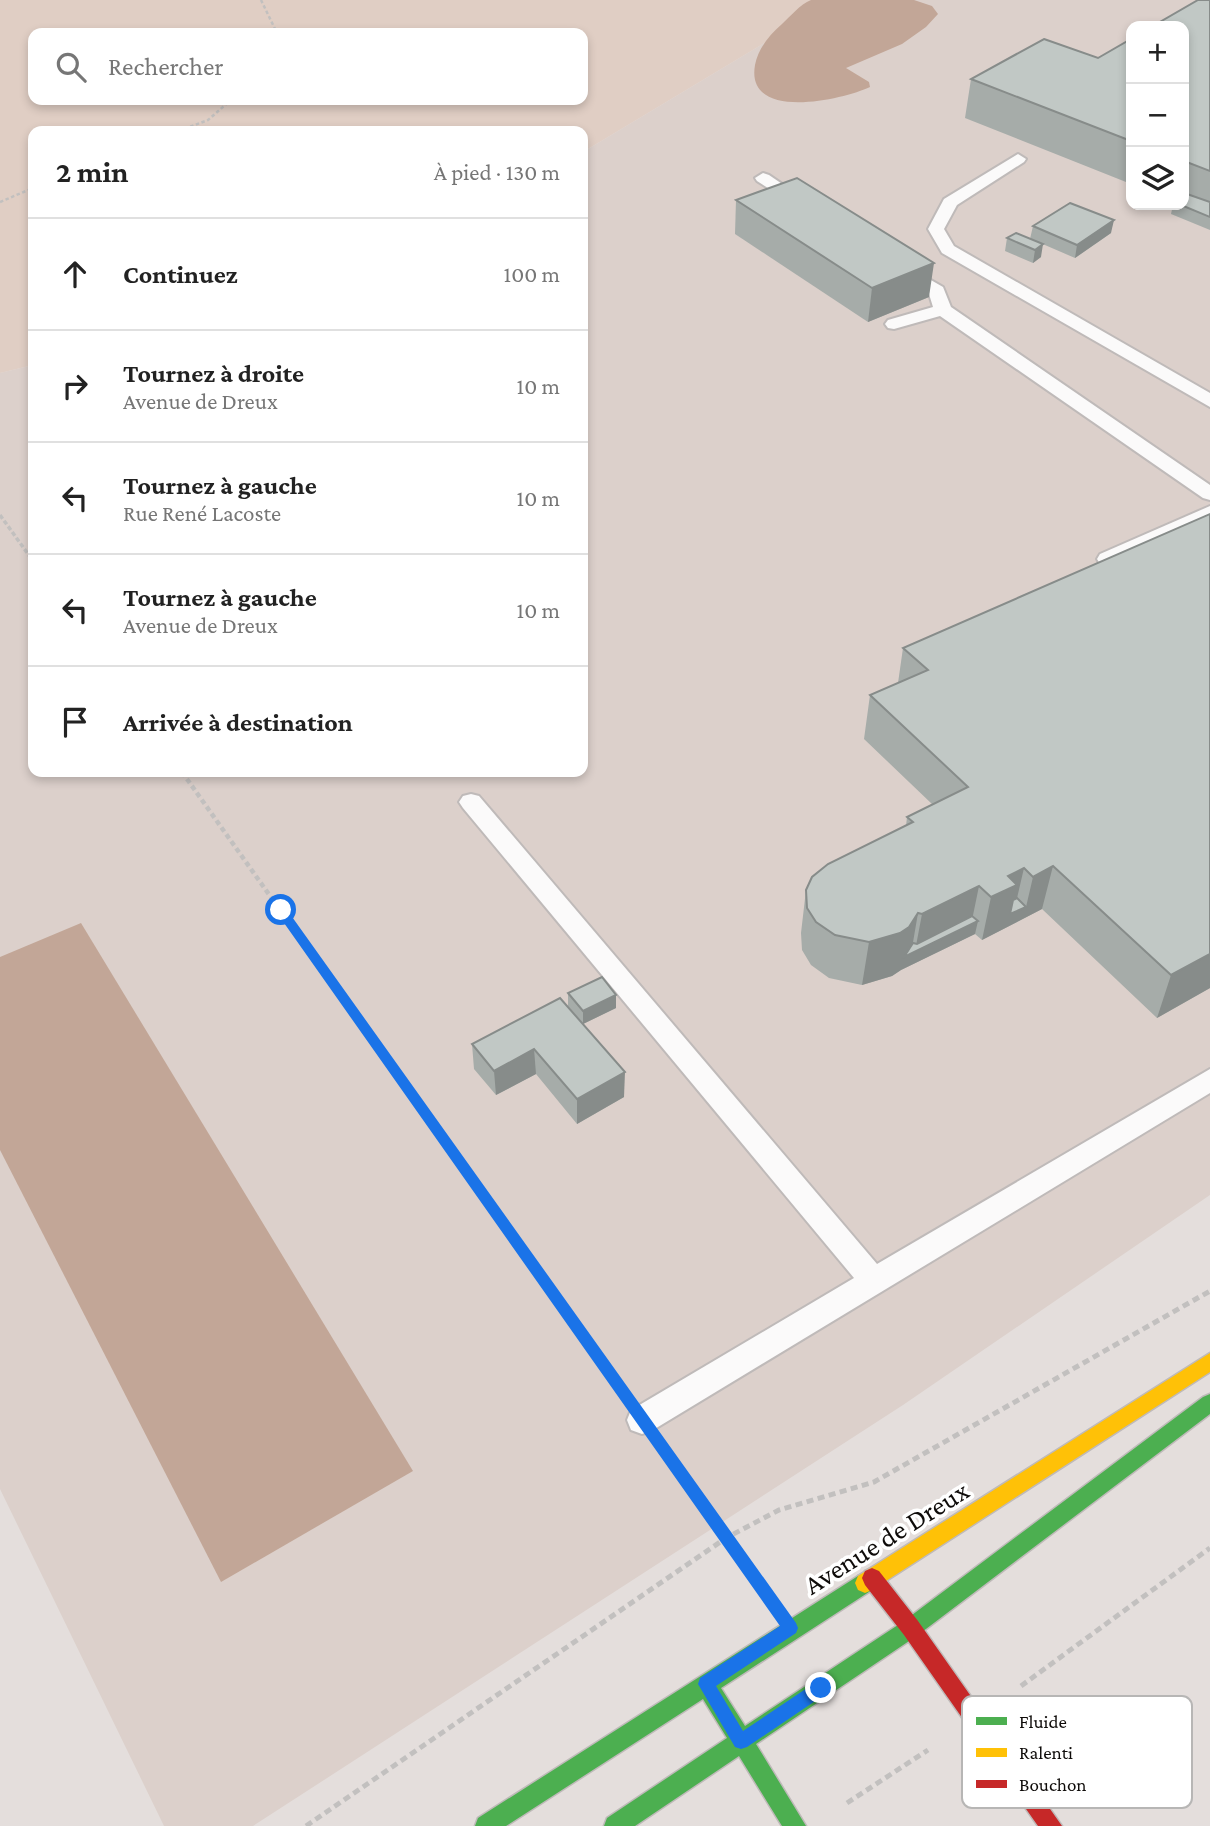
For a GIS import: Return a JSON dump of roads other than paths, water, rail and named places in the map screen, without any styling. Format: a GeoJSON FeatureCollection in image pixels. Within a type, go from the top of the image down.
{"type":"FeatureCollection","features":[{"type":"Feature","properties":{"kind":"main road","name":"Avenue de Dreux"},"geometry":{"type":"LineString","coordinates":[[486,1826],[790,1628],[1210,1362]]}},
{"type":"Feature","properties":{"kind":"main road"},"geometry":{"type":"LineString","coordinates":[[615,1826],[911,1628],[1210,1403]]}},
{"type":"Feature","properties":{"kind":"main road"},"geometry":{"type":"LineString","coordinates":[[872,1578],[962,1700]]}},
{"type":"Feature","properties":{"kind":"main road"},"geometry":{"type":"LineString","coordinates":[[706,1684],[795,1826]]}},
{"type":"Feature","properties":{"kind":"main road"},"geometry":{"type":"LineString","coordinates":[[1038,1808],[1051,1826]]}},
{"type":"Feature","properties":{"kind":"lane"},"geometry":{"type":"LineString","coordinates":[[1018,159],[950,202],[936,229],[948,249],[1210,401]]}},
{"type":"Feature","properties":{"kind":"lane"},"geometry":{"type":"LineString","coordinates":[[763,178],[821,216]]}},
{"type":"Feature","properties":{"kind":"lane"},"geometry":{"type":"LineString","coordinates":[[891,261],[937,291],[943,310],[1210,494]]}},
{"type":"Feature","properties":{"kind":"lane"},"geometry":{"type":"LineString","coordinates":[[894,324],[943,310]]}},
{"type":"Feature","properties":{"kind":"lane"},"geometry":{"type":"LineString","coordinates":[[1084,570],[1210,512]]}},
{"type":"Feature","properties":{"kind":"lane"},"geometry":{"type":"LineString","coordinates":[[471,802],[874,1282]]}},
{"type":"Feature","properties":{"kind":"lane"},"geometry":{"type":"LineString","coordinates":[[642,1420],[1210,1080]]}}]}
